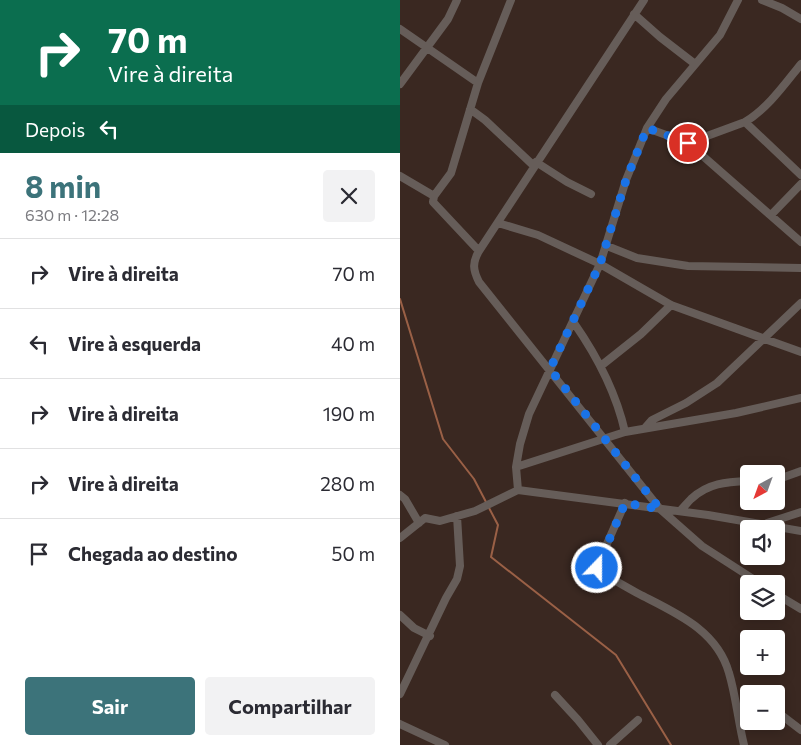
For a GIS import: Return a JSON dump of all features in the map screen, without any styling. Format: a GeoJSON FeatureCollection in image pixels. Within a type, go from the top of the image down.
{"type":"FeatureCollection","features":[{"type":"Feature","properties":{"kind":"street"},"geometry":{"type":"LineString","coordinates":[[400,84],[448,19],[457,0]]}},
{"type":"Feature","properties":{"kind":"street"},"geometry":{"type":"LineString","coordinates":[[479,251],[433,202],[434,196],[451,173],[478,84],[511,0]]}},
{"type":"Feature","properties":{"kind":"street"},"geometry":{"type":"LineString","coordinates":[[644,0],[479,251],[474,260],[474,270],[479,282],[514,327],[550,369],[660,509],[702,546],[747,575]]}},
{"type":"Feature","properties":{"kind":"street"},"geometry":{"type":"LineString","coordinates":[[518,490],[516,467],[520,444],[529,414],[574,323],[600,264],[626,180],[647,128],[666,99],[725,29],[738,0]]}},
{"type":"Feature","properties":{"kind":"street"},"geometry":{"type":"LineString","coordinates":[[762,0],[794,14],[801,20]]}},
{"type":"Feature","properties":{"kind":"street"},"geometry":{"type":"LineString","coordinates":[[794,14],[801,8]]}},
{"type":"Feature","properties":{"kind":"street"},"geometry":{"type":"LineString","coordinates":[[634,14],[694,64]]}},
{"type":"Feature","properties":{"kind":"street"},"geometry":{"type":"LineString","coordinates":[[400,29],[478,84]]}},
{"type":"Feature","properties":{"kind":"street"},"geometry":{"type":"LineString","coordinates":[[688,143],[745,122],[762,108],[801,64]]}},
{"type":"Feature","properties":{"kind":"street"},"geometry":{"type":"LineString","coordinates":[[470,109],[535,164],[591,194]]}},
{"type":"Feature","properties":{"kind":"street"},"geometry":{"type":"LineString","coordinates":[[745,122],[801,175]]}},
{"type":"Feature","properties":{"kind":"street"},"geometry":{"type":"LineString","coordinates":[[647,128],[688,143],[801,242]]}},
{"type":"Feature","properties":{"kind":"street"},"geometry":{"type":"LineString","coordinates":[[400,176],[434,196]]}},
{"type":"Feature","properties":{"kind":"street"},"geometry":{"type":"LineString","coordinates":[[772,215],[801,184]]}},
{"type":"Feature","properties":{"kind":"street"},"geometry":{"type":"LineString","coordinates":[[498,222],[538,235],[600,264],[670,305],[801,352]]}},
{"type":"Feature","properties":{"kind":"street"},"geometry":{"type":"LineString","coordinates":[[607,246],[637,258],[688,266],[801,268]]}},
{"type":"Feature","properties":{"kind":"street"},"geometry":{"type":"LineString","coordinates":[[645,428],[652,420],[686,403],[717,382],[801,303]]}},
{"type":"Feature","properties":{"kind":"street"},"geometry":{"type":"LineString","coordinates":[[602,365],[641,334],[670,305]]}},
{"type":"Feature","properties":{"kind":"street"},"geometry":{"type":"LineString","coordinates":[[574,323],[602,365],[622,414],[625,432]]}},
{"type":"Feature","properties":{"kind":"street"},"geometry":{"type":"LineString","coordinates":[[516,467],[625,432],[677,424],[801,398]]}},
{"type":"Feature","properties":{"kind":"street"},"geometry":{"type":"LineString","coordinates":[[785,477],[801,471]]}},
{"type":"Feature","properties":{"kind":"street"},"geometry":{"type":"LineString","coordinates":[[680,511],[692,498],[712,485],[740,481]]}},
{"type":"Feature","properties":{"kind":"street"},"geometry":{"type":"LineString","coordinates":[[400,538],[427,518],[440,521],[475,512],[518,490],[625,503],[740,520]]}},
{"type":"Feature","properties":{"kind":"street"},"geometry":{"type":"LineString","coordinates":[[400,495],[405,499],[419,523]]}},
{"type":"Feature","properties":{"kind":"street"},"geometry":{"type":"LineString","coordinates":[[625,503],[598,564],[599,572],[668,608],[698,627],[712,640],[722,656],[729,673],[744,745]]}},
{"type":"Feature","properties":{"kind":"street"},"geometry":{"type":"LineString","coordinates":[[779,520],[801,512]]}},
{"type":"Feature","properties":{"kind":"street"},"geometry":{"type":"LineString","coordinates":[[400,694],[457,579],[460,566],[457,516]]}},
{"type":"Feature","properties":{"kind":"street"},"geometry":{"type":"LineString","coordinates":[[785,528],[801,531]]}},
{"type":"Feature","properties":{"kind":"street"},"geometry":{"type":"LineString","coordinates":[[785,599],[801,609]]}},
{"type":"Feature","properties":{"kind":"street"},"geometry":{"type":"LineString","coordinates":[[400,615],[414,628],[430,636]]}},
{"type":"Feature","properties":{"kind":"street"},"geometry":{"type":"LineString","coordinates":[[555,695],[598,745]]}},
{"type":"Feature","properties":{"kind":"street"},"geometry":{"type":"LineString","coordinates":[[785,718],[801,730]]}},
{"type":"Feature","properties":{"kind":"street"},"geometry":{"type":"LineString","coordinates":[[610,745],[638,720]]}},
{"type":"Feature","properties":{"kind":"street"},"geometry":{"type":"LineString","coordinates":[[400,724],[430,743],[445,745]]}},
{"type":"Feature","properties":{"kind":"waterway"},"geometry":{"type":"LineString","coordinates":[[400,299],[443,439],[474,479],[486,502]]}},
{"type":"Feature","properties":{"kind":"waterway"},"geometry":{"type":"LineString","coordinates":[[488,506],[498,525],[491,557],[616,655],[671,745]]}},
{"type":"Feature","properties":{"kind":"route"},"geometry":{"type":"LineString","coordinates":[[597,568],[625,503],[660,509],[550,369],[574,323],[584,296],[600,264],[626,180],[647,128],[688,143]]}}]}
